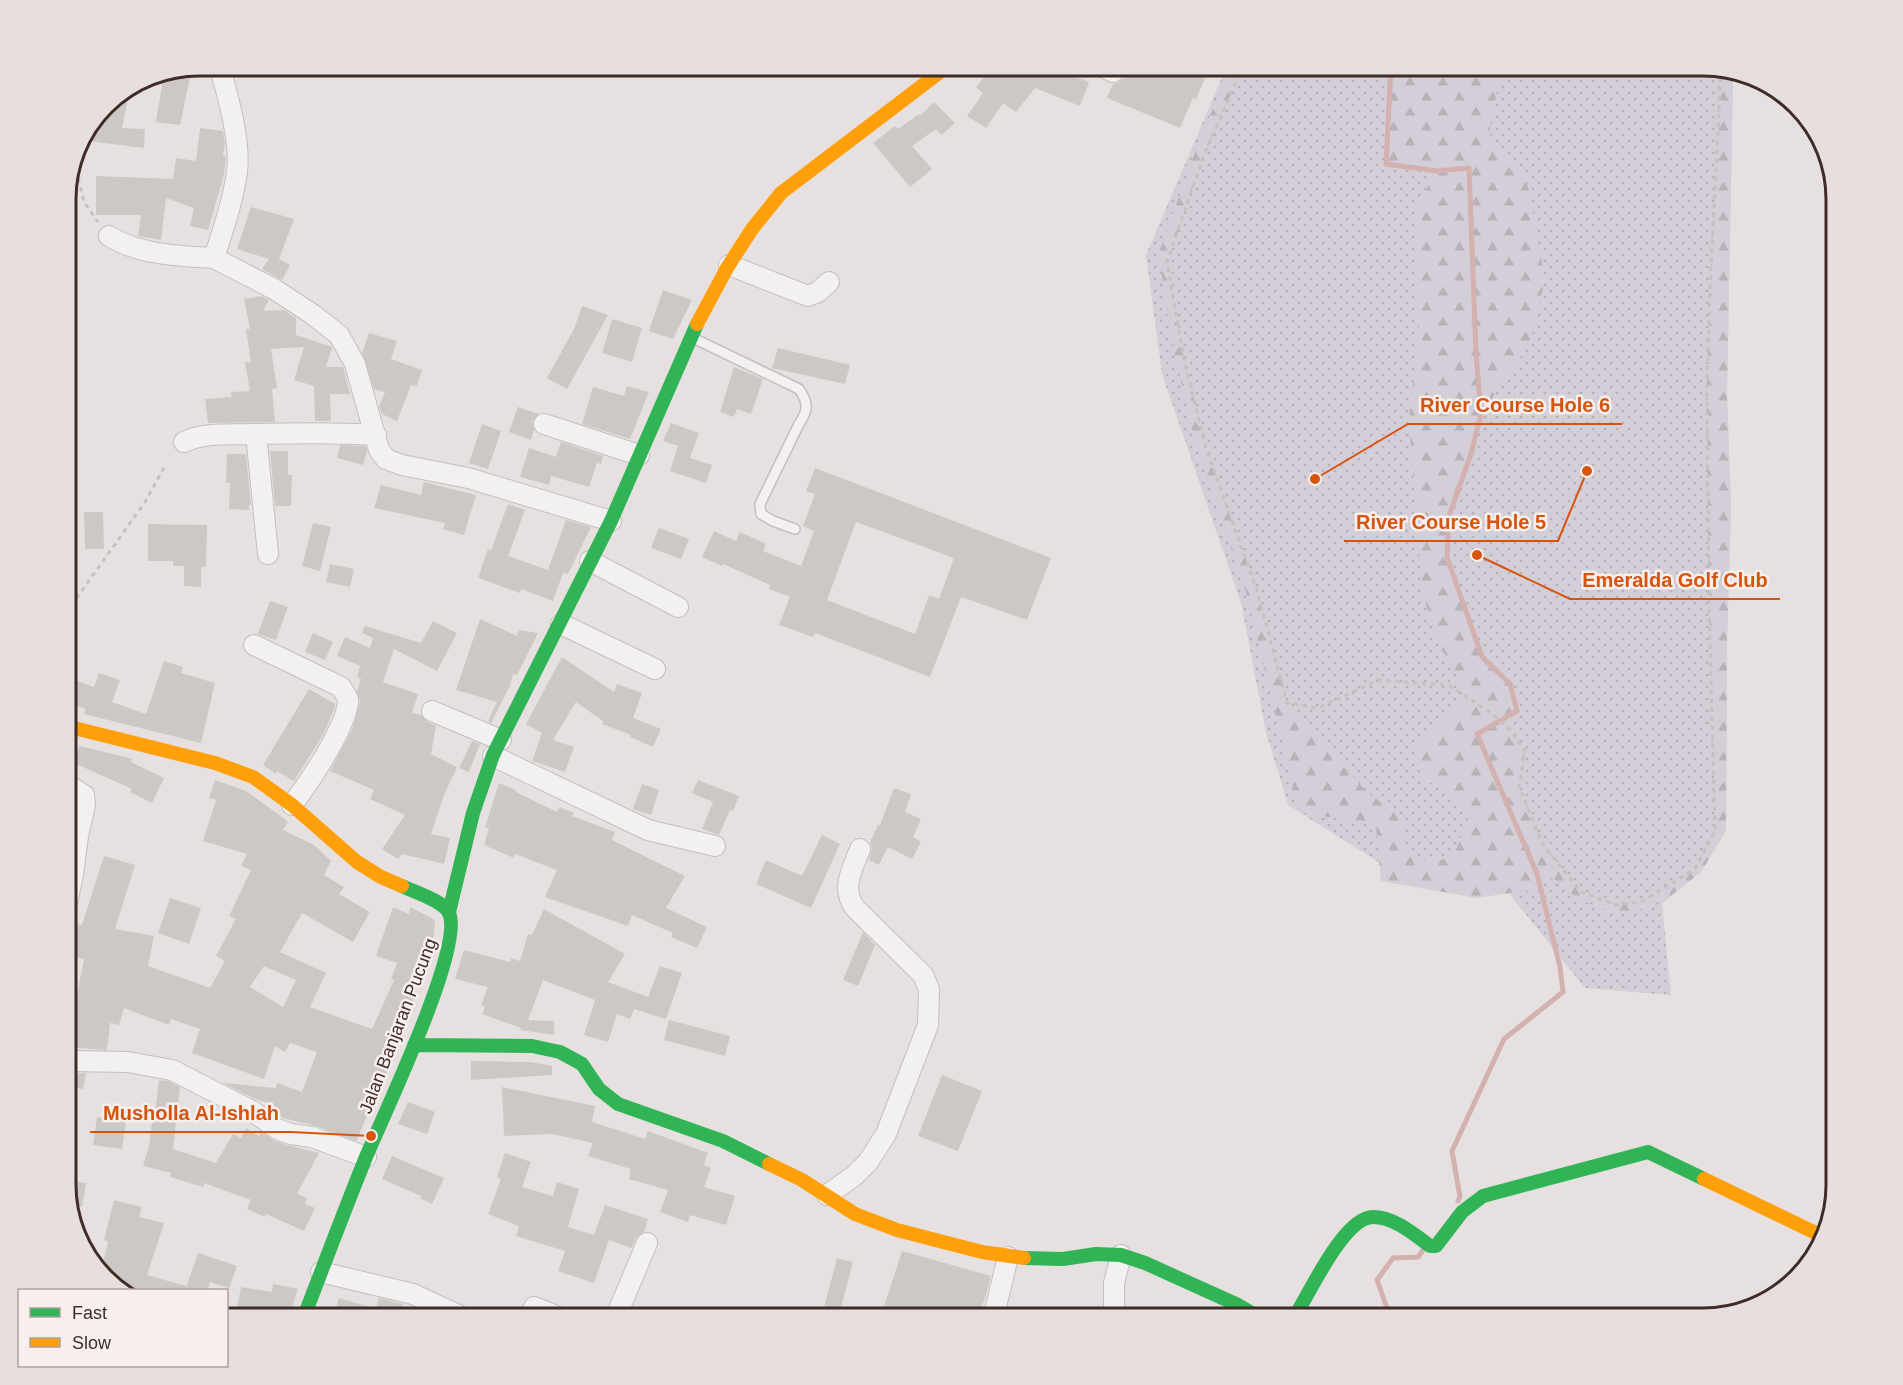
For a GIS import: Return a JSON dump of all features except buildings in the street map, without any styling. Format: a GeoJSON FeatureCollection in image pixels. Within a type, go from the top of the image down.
{"type":"FeatureCollection","features":[{"type":"Feature","properties":{"kind":"street"},"geometry":{"type":"LineString","coordinates":[[214,258],[235,184],[238,159],[229,97],[222,76]]}},
{"type":"Feature","properties":{"kind":"street","name":"Jalan Banjaran Pucung"},"geometry":{"type":"LineString","coordinates":[[307,1308],[366,1157],[414,1045],[445,962],[450,939],[451,922],[448,912],[480,788],[497,748],[611,521],[691,337],[729,265],[764,213],[781,193],[935,76]]}},
{"type":"Feature","properties":{"kind":"street"},"geometry":{"type":"LineString","coordinates":[[109,236],[122,244],[133,247],[177,256],[214,258],[274,290],[312,314],[339,335],[356,364],[379,450],[386,459],[402,465],[468,478],[611,521]]}},
{"type":"Feature","properties":{"kind":"street"},"geometry":{"type":"LineString","coordinates":[[729,265],[808,296],[818,292],[829,282]]}},
{"type":"Feature","properties":{"kind":"street"},"geometry":{"type":"LineString","coordinates":[[544,424],[639,455]]}},
{"type":"Feature","properties":{"kind":"street"},"geometry":{"type":"LineString","coordinates":[[184,442],[194,437],[256,434],[317,432],[376,435]]}},
{"type":"Feature","properties":{"kind":"street"},"geometry":{"type":"LineString","coordinates":[[256,434],[268,554]]}},
{"type":"Feature","properties":{"kind":"street"},"geometry":{"type":"LineString","coordinates":[[590,561],[678,607]]}},
{"type":"Feature","properties":{"kind":"street"},"geometry":{"type":"LineString","coordinates":[[561,624],[655,669]]}},
{"type":"Feature","properties":{"kind":"street"},"geometry":{"type":"LineString","coordinates":[[254,645],[341,687],[348,699],[346,711],[325,757],[292,805]]}},
{"type":"Feature","properties":{"kind":"street"},"geometry":{"type":"LineString","coordinates":[[432,711],[648,830],[715,846]]}},
{"type":"Feature","properties":{"kind":"street"},"geometry":{"type":"LineString","coordinates":[[77,729],[215,763],[253,777],[292,805],[357,862],[381,877],[439,903],[448,912]]}},
{"type":"Feature","properties":{"kind":"street"},"geometry":{"type":"LineString","coordinates":[[77,791],[84,795],[85,805],[77,844]]}},
{"type":"Feature","properties":{"kind":"street"},"geometry":{"type":"LineString","coordinates":[[827,1195],[854,1176],[877,1150],[897,1110],[928,1025],[928,989],[923,975],[855,909],[850,901],[847,883],[860,849]]}},
{"type":"Feature","properties":{"kind":"street"},"geometry":{"type":"LineString","coordinates":[[414,1045],[532,1046],[560,1052],[582,1064],[599,1089],[618,1104],[723,1141],[802,1180],[855,1214],[897,1230],[1008,1257],[1063,1259],[1096,1254],[1121,1255],[1144,1263],[1243,1308]]}},
{"type":"Feature","properties":{"kind":"street"},"geometry":{"type":"LineString","coordinates":[[77,1061],[128,1062],[172,1070],[254,1112],[277,1129],[312,1137],[366,1157]]}},
{"type":"Feature","properties":{"kind":"street"},"geometry":{"type":"LineString","coordinates":[[1300,1308],[1340,1242],[1357,1222],[1364,1218],[1377,1217],[1402,1227],[1430,1246],[1437,1245],[1468,1205],[1483,1196],[1648,1152],[1816,1233]]}},
{"type":"Feature","properties":{"kind":"street"},"geometry":{"type":"LineString","coordinates":[[620,1308],[647,1243]]}},
{"type":"Feature","properties":{"kind":"street"},"geometry":{"type":"LineString","coordinates":[[1114,1308],[1114,1283],[1121,1255]]}},
{"type":"Feature","properties":{"kind":"street"},"geometry":{"type":"LineString","coordinates":[[996,1308],[1008,1257]]}},
{"type":"Feature","properties":{"kind":"street"},"geometry":{"type":"LineString","coordinates":[[321,1272],[413,1294],[442,1308]]}},
{"type":"Feature","properties":{"kind":"lane"},"geometry":{"type":"LineString","coordinates":[[691,337],[800,389],[805,398],[806,414],[760,504],[761,514],[795,529]]}},
{"type":"Feature","properties":{"kind":"path"},"geometry":{"type":"LineString","coordinates":[[1239,76],[1204,155],[1167,262],[1184,359],[1206,448],[1257,591],[1287,703],[1318,708],[1378,680],[1448,685],[1493,714],[1511,732],[1525,751],[1519,786],[1542,843],[1581,892],[1617,905],[1643,901],[1695,869],[1715,830],[1709,603],[1707,387],[1721,78]]}},
{"type":"Feature","properties":{"kind":"path"},"geometry":{"type":"LineString","coordinates":[[79,180],[84,202],[92,216],[109,236]]}},
{"type":"Feature","properties":{"kind":"path"},"geometry":{"type":"LineString","coordinates":[[77,598],[145,502],[165,466]]}},
{"type":"Feature","properties":{"kind":"green space"},"geometry":{"type":"Polygon","coordinates":[[[1223,76],[1703,76],[1733,80],[1727,395],[1731,508],[1727,642],[1726,831],[1701,872],[1662,903],[1671,995],[1585,988],[1491,871],[1404,878],[1288,805],[1266,732],[1241,603],[1162,374],[1146,255],[1223,76]]]}},
{"type":"Feature","properties":{"kind":"green space"},"geometry":{"type":"Polygon","coordinates":[[[1228,76],[1239,76],[1204,155],[1167,262],[1184,359],[1206,449],[1257,591],[1287,703],[1368,793],[1403,818],[1405,848],[1421,861],[1450,859],[1457,848],[1468,819],[1455,797],[1421,777],[1415,746],[1468,697],[1434,634],[1422,589],[1409,421],[1419,331],[1416,206],[1437,171],[1386,164],[1390,76],[1500,76],[1489,133],[1527,181],[1545,280],[1530,343],[1481,414],[1471,454],[1449,516],[1447,557],[1482,657],[1510,684],[1517,711],[1511,732],[1525,751],[1519,786],[1542,843],[1581,892],[1617,905],[1643,901],[1695,869],[1715,830],[1709,603],[1707,387],[1721,78],[1733,80],[1727,395],[1731,508],[1727,642],[1726,831],[1701,872],[1662,903],[1620,915],[1578,899],[1553,878],[1532,890],[1476,898],[1381,881],[1376,825],[1299,812],[1246,592],[1191,426],[1169,327],[1159,253],[1200,138],[1228,76]]]}},
{"type":"Feature","properties":{"kind":"waterway"},"geometry":{"type":"LineString","coordinates":[[1390,76],[1386,164],[1437,171],[1469,168],[1476,354],[1481,414],[1471,454],[1449,516],[1447,557],[1482,657],[1510,684],[1517,711],[1477,734],[1537,874],[1560,967],[1563,992],[1504,1039],[1452,1151],[1460,1197],[1458,1201]]}},
{"type":"Feature","properties":{"kind":"waterway"},"geometry":{"type":"LineString","coordinates":[[1387,1308],[1377,1280],[1393,1258],[1418,1257],[1423,1250]]}},
{"type":"Feature","properties":{"kind":"traffic: fast"},"geometry":{"type":"LineString","coordinates":[[449,912],[473,813],[493,755],[611,521],[697,324]]}},
{"type":"Feature","properties":{"kind":"traffic: fast"},"geometry":{"type":"LineString","coordinates":[[307,1308],[366,1157],[420,1033],[445,960],[451,931],[449,913],[435,901],[402,886]]}},
{"type":"Feature","properties":{"kind":"traffic: fast"},"geometry":{"type":"LineString","coordinates":[[414,1045],[532,1046],[560,1052],[582,1064],[599,1089],[618,1104],[723,1141],[769,1164]]}},
{"type":"Feature","properties":{"kind":"traffic: fast"},"geometry":{"type":"LineString","coordinates":[[1300,1308],[1330,1255],[1351,1228],[1362,1220],[1373,1217],[1389,1220],[1430,1246],[1436,1246],[1462,1212],[1483,1196],[1648,1152],[1704,1179]]}},
{"type":"Feature","properties":{"kind":"traffic: fast"},"geometry":{"type":"LineString","coordinates":[[1024,1258],[1063,1259],[1096,1254],[1121,1255],[1145,1263],[1243,1308]]}},
{"type":"Feature","properties":{"kind":"traffic: slow"},"geometry":{"type":"LineString","coordinates":[[697,324],[727,268],[752,229],[781,193],[935,76]]}},
{"type":"Feature","properties":{"kind":"traffic: slow"},"geometry":{"type":"LineString","coordinates":[[77,729],[215,763],[253,777],[292,805],[357,862],[381,877],[402,886]]}},
{"type":"Feature","properties":{"kind":"traffic: slow"},"geometry":{"type":"LineString","coordinates":[[769,1164],[802,1180],[855,1214],[897,1230],[982,1252],[1024,1258]]}},
{"type":"Feature","properties":{"kind":"traffic: slow"},"geometry":{"type":"LineString","coordinates":[[1704,1179],[1816,1233]]}},
{"type":"Feature","properties":{"kind":"place","name":"River Course Hole 5"},"geometry":{"type":"Point","coordinates":[1587,471]}},
{"type":"Feature","properties":{"kind":"place","name":"River Course Hole 6"},"geometry":{"type":"Point","coordinates":[1315,479]}},
{"type":"Feature","properties":{"kind":"place","name":"Emeralda Golf Club"},"geometry":{"type":"Point","coordinates":[1477,555]}},
{"type":"Feature","properties":{"kind":"place","name":"Musholla Al-Ishlah"},"geometry":{"type":"Point","coordinates":[371,1136]}}]}
